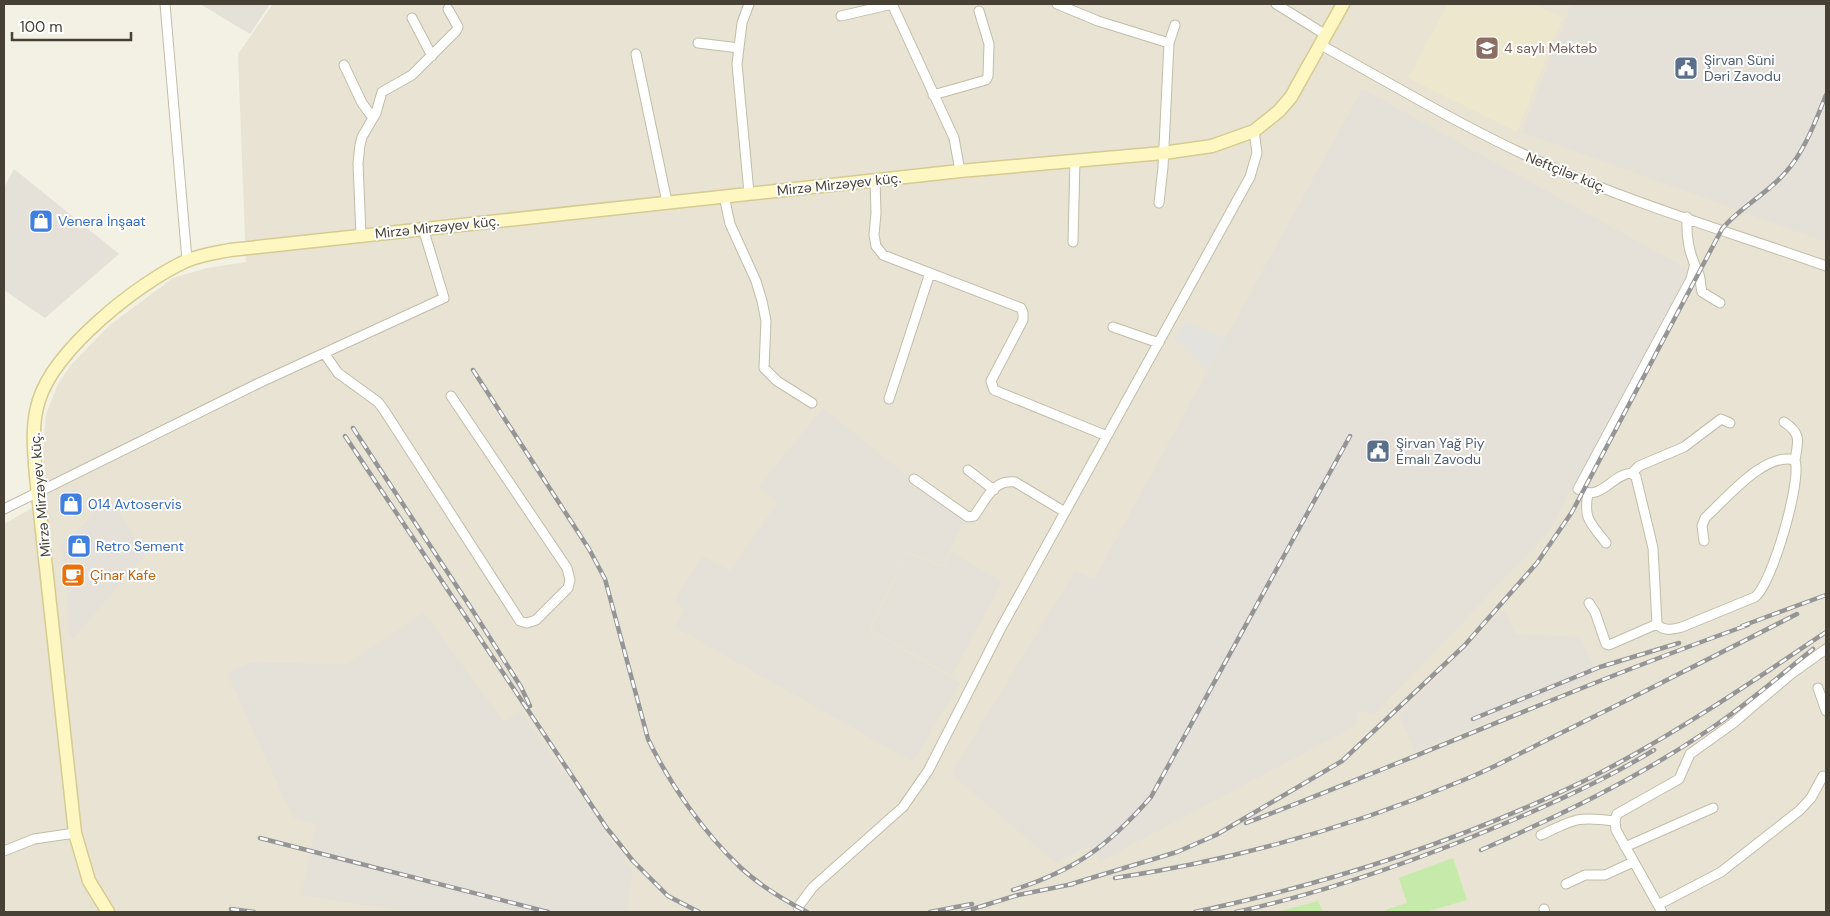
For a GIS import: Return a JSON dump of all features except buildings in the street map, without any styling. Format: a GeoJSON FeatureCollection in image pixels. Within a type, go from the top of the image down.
{"type":"FeatureCollection","features":[{"type":"Feature","properties":{"kind":"main road","name":"Mirzə Mirzəyev küç."},"geometry":{"type":"LineString","coordinates":[[108,912],[86,875],[75,833],[38,492],[34,444],[35,417],[39,399],[50,378],[70,351],[114,309],[150,281],[187,260],[230,250],[749,193],[960,171],[1163,153],[1212,146],[1254,131],[1279,111],[1291,97],[1343,4]]}},
{"type":"Feature","properties":{"kind":"street"},"geometry":{"type":"LineString","coordinates":[[165,4],[187,260]]}},
{"type":"Feature","properties":{"kind":"street"},"geometry":{"type":"LineString","coordinates":[[749,4],[742,22],[738,48],[738,95],[749,193]]}},
{"type":"Feature","properties":{"kind":"street"},"geometry":{"type":"LineString","coordinates":[[841,16],[892,4],[954,138],[960,171]]}},
{"type":"Feature","properties":{"kind":"street"},"geometry":{"type":"LineString","coordinates":[[1057,4],[1098,21],[1168,42]]}},
{"type":"Feature","properties":{"kind":"street","name":"Neftçilər küç."},"geometry":{"type":"LineString","coordinates":[[1276,4],[1323,40],[1514,150],[1581,179],[1826,266]]}},
{"type":"Feature","properties":{"kind":"street"},"geometry":{"type":"LineString","coordinates":[[361,235],[360,145],[362,137],[373,118],[382,92],[412,75],[458,28],[448,9]]}},
{"type":"Feature","properties":{"kind":"street"},"geometry":{"type":"LineString","coordinates":[[933,95],[986,80],[988,76],[989,44],[979,11]]}},
{"type":"Feature","properties":{"kind":"street"},"geometry":{"type":"LineString","coordinates":[[412,18],[432,56]]}},
{"type":"Feature","properties":{"kind":"street"},"geometry":{"type":"LineString","coordinates":[[1159,203],[1168,42],[1175,25]]}},
{"type":"Feature","properties":{"kind":"street"},"geometry":{"type":"LineString","coordinates":[[698,44],[738,48]]}},
{"type":"Feature","properties":{"kind":"street"},"geometry":{"type":"LineString","coordinates":[[636,54],[668,202]]}},
{"type":"Feature","properties":{"kind":"street"},"geometry":{"type":"LineString","coordinates":[[344,65],[362,103],[373,118]]}},
{"type":"Feature","properties":{"kind":"street"},"geometry":{"type":"LineString","coordinates":[[798,907],[813,887],[891,818],[917,788],[1065,512],[1250,177],[1257,153],[1254,131]]}},
{"type":"Feature","properties":{"kind":"street"},"geometry":{"type":"LineString","coordinates":[[1073,242],[1075,160]]}},
{"type":"Feature","properties":{"kind":"street"},"geometry":{"type":"LineString","coordinates":[[875,180],[876,213],[874,235],[876,246],[883,255],[1020,308],[1023,313],[1022,320],[991,381],[991,386],[994,390],[1107,436]]}},
{"type":"Feature","properties":{"kind":"street"},"geometry":{"type":"LineString","coordinates":[[724,196],[730,224],[756,280],[762,301],[766,321],[764,368],[777,381],[812,403]]}},
{"type":"Feature","properties":{"kind":"street"},"geometry":{"type":"LineString","coordinates":[[1687,217],[1686,239],[1694,267],[1698,272],[1702,292],[1720,303]]}},
{"type":"Feature","properties":{"kind":"street"},"geometry":{"type":"LineString","coordinates":[[4,509],[324,353],[444,298],[422,228]]}},
{"type":"Feature","properties":{"kind":"street"},"geometry":{"type":"LineString","coordinates":[[1694,267],[1691,279],[1578,489],[1588,494],[1602,490],[1625,474],[1632,473],[1639,466],[1684,447],[1721,419],[1730,423]]}},
{"type":"Feature","properties":{"kind":"street"},"geometry":{"type":"LineString","coordinates":[[889,398],[930,273]]}},
{"type":"Feature","properties":{"kind":"street"},"geometry":{"type":"LineString","coordinates":[[1113,327],[1159,343]]}},
{"type":"Feature","properties":{"kind":"street"},"geometry":{"type":"LineString","coordinates":[[324,353],[338,373],[378,402],[384,410],[520,621],[527,623],[536,620],[568,588],[570,580],[567,568],[451,396]]}},
{"type":"Feature","properties":{"kind":"street"},"geometry":{"type":"LineString","coordinates":[[1632,473],[1640,485],[1653,548],[1657,624],[1661,628],[1670,630],[1682,627],[1762,592],[1776,560],[1797,482],[1798,468],[1795,460],[1798,437],[1796,430],[1784,422]]}},
{"type":"Feature","properties":{"kind":"street"},"geometry":{"type":"LineString","coordinates":[[1704,541],[1702,526],[1705,518],[1766,463],[1778,458],[1795,460]]}},
{"type":"Feature","properties":{"kind":"street"},"geometry":{"type":"LineString","coordinates":[[968,470],[994,490]]}},
{"type":"Feature","properties":{"kind":"street"},"geometry":{"type":"LineString","coordinates":[[914,479],[968,517],[974,516],[1002,482],[1015,482],[1065,512]]}},
{"type":"Feature","properties":{"kind":"street"},"geometry":{"type":"LineString","coordinates":[[1588,494],[1584,510],[1606,543]]}},
{"type":"Feature","properties":{"kind":"street"},"geometry":{"type":"LineString","coordinates":[[1589,603],[1595,612],[1606,644],[1609,646],[1657,624]]}},
{"type":"Feature","properties":{"kind":"street"},"geometry":{"type":"LineString","coordinates":[[1823,776],[1811,798],[1800,810],[1729,866],[1660,909],[1616,830],[1615,821],[1618,814],[1679,779],[1690,754],[1732,724],[1791,674],[1826,649]]}},
{"type":"Feature","properties":{"kind":"street"},"geometry":{"type":"LineString","coordinates":[[1818,688],[1826,711]]}},
{"type":"Feature","properties":{"kind":"street"},"geometry":{"type":"LineString","coordinates":[[1625,847],[1713,808]]}},
{"type":"Feature","properties":{"kind":"street"},"geometry":{"type":"LineString","coordinates":[[1541,835],[1576,818],[1585,817],[1615,821]]}},
{"type":"Feature","properties":{"kind":"street"},"geometry":{"type":"LineString","coordinates":[[4,851],[34,840],[75,833]]}},
{"type":"Feature","properties":{"kind":"street"},"geometry":{"type":"LineString","coordinates":[[1566,884],[1585,875],[1605,875],[1634,862]]}},
{"type":"Feature","properties":{"kind":"shaded area"},"geometry":{"type":"Polygon","coordinates":[[[200,4],[270,4],[250,34],[200,4]]]}},
{"type":"Feature","properties":{"kind":"shaded area"},"geometry":{"type":"Polygon","coordinates":[[[273,4],[1826,4],[1826,912],[4,912],[4,524],[46,500],[43,449],[46,414],[59,382],[71,365],[110,325],[173,278],[207,268],[246,262],[238,54],[273,4]]]}},
{"type":"Feature","properties":{"kind":"shaded area","name":"4 saylı Məktəb"},"geometry":{"type":"Polygon","coordinates":[[[1448,4],[1534,4],[1562,18],[1517,132],[1408,78],[1448,4]]]}},
{"type":"Feature","properties":{"kind":"shaded area","name":"Şirvan Süni Dəri Zavodu"},"geometry":{"type":"Polygon","coordinates":[[[1571,4],[1826,4],[1826,242],[1522,132],[1571,4]]]}},
{"type":"Feature","properties":{"kind":"shaded area","name":"Şirvan Yağ Piy Emalı Zavodu"},"geometry":{"type":"Polygon","coordinates":[[[1362,89],[1691,271],[1548,532],[1373,716],[1360,710],[1355,726],[1101,861],[1087,846],[1056,863],[951,774],[1075,571],[1094,579],[1362,89]]]}},
{"type":"Feature","properties":{"kind":"shaded area","name":"Venera İnşaat"},"geometry":{"type":"Polygon","coordinates":[[[14,169],[119,254],[45,318],[4,290],[4,188],[14,169]]]}},
{"type":"Feature","properties":{"kind":"shaded area"},"geometry":{"type":"Polygon","coordinates":[[[1185,322],[1226,338],[1208,371],[1174,338],[1185,322]]]}},
{"type":"Feature","properties":{"kind":"shaded area"},"geometry":{"type":"Polygon","coordinates":[[[823,408],[964,521],[942,566],[907,551],[869,630],[960,683],[913,762],[675,627],[685,609],[674,602],[702,556],[731,571],[777,503],[759,486],[823,408]]]}},
{"type":"Feature","properties":{"kind":"shaded area"},"geometry":{"type":"Polygon","coordinates":[[[107,494],[145,555],[73,639],[70,636],[61,544],[86,523],[107,494]]]}},
{"type":"Feature","properties":{"kind":"shaded area"},"geometry":{"type":"Polygon","coordinates":[[[952,552],[1002,582],[952,675],[871,630],[907,553],[943,568],[952,552]]]}},
{"type":"Feature","properties":{"kind":"shaded area"},"geometry":{"type":"Polygon","coordinates":[[[1504,609],[1516,634],[1580,637],[1597,676],[1415,751],[1399,716],[1504,609]]]}},
{"type":"Feature","properties":{"kind":"shaded area"},"geometry":{"type":"Polygon","coordinates":[[[424,613],[504,722],[521,712],[633,872],[627,912],[406,912],[301,895],[316,825],[293,818],[227,673],[251,662],[346,665],[424,613]]]}},
{"type":"Feature","properties":{"kind":"green space"},"geometry":{"type":"Polygon","coordinates":[[[1453,858],[1467,900],[1425,912],[1386,912],[1385,910],[1407,903],[1399,878],[1453,858]]]}},
{"type":"Feature","properties":{"kind":"green space"},"geometry":{"type":"Polygon","coordinates":[[[1318,901],[1323,912],[1277,912],[1318,901]]]}},
{"type":"Feature","properties":{"kind":"railway"},"geometry":{"type":"LineString","coordinates":[[1068,885],[1177,852],[1216,835],[1342,761],[1464,646],[1537,563],[1572,512],[1722,229],[1737,214],[1778,181],[1792,164],[1809,136],[1826,95]]}},
{"type":"Feature","properties":{"kind":"railway"},"geometry":{"type":"LineString","coordinates":[[473,370],[589,549],[605,579],[648,739],[666,773],[688,807],[713,839],[740,867],[772,892],[807,912]]}},
{"type":"Feature","properties":{"kind":"railway"},"geometry":{"type":"LineString","coordinates":[[353,428],[471,608],[521,687],[530,706]]}},
{"type":"Feature","properties":{"kind":"railway"},"geometry":{"type":"LineString","coordinates":[[345,436],[606,827],[633,861],[668,896],[699,912]]}},
{"type":"Feature","properties":{"kind":"railway"},"geometry":{"type":"LineString","coordinates":[[1013,890],[1055,874],[1090,854],[1120,829],[1151,797],[1350,436]]}},
{"type":"Feature","properties":{"kind":"railway"},"geometry":{"type":"LineString","coordinates":[[1742,626],[1826,595]]}},
{"type":"Feature","properties":{"kind":"railway"},"geometry":{"type":"LineString","coordinates":[[1115,878],[1160,871],[1250,851],[1338,826],[1424,796],[1502,763],[1797,614]]}},
{"type":"Feature","properties":{"kind":"railway"},"geometry":{"type":"LineString","coordinates":[[1246,823],[1622,672],[1748,625]]}},
{"type":"Feature","properties":{"kind":"railway"},"geometry":{"type":"LineString","coordinates":[[1195,912],[1296,888],[1396,857],[1445,840],[1541,801],[1588,779],[1649,746],[1739,690],[1826,632]]}},
{"type":"Feature","properties":{"kind":"railway"},"geometry":{"type":"LineString","coordinates":[[1473,719],[1600,667],[1679,643]]}},
{"type":"Feature","properties":{"kind":"railway"},"geometry":{"type":"LineString","coordinates":[[1481,850],[1597,796],[1653,765],[1734,712],[1813,649]]}},
{"type":"Feature","properties":{"kind":"railway"},"geometry":{"type":"LineString","coordinates":[[1236,912],[1337,885],[1436,851],[1560,800],[1654,750]]}},
{"type":"Feature","properties":{"kind":"railway"},"geometry":{"type":"LineString","coordinates":[[260,838],[548,912]]}},
{"type":"Feature","properties":{"kind":"railway"},"geometry":{"type":"LineString","coordinates":[[963,912],[1018,895],[1073,884]]}},
{"type":"Feature","properties":{"kind":"railway"},"geometry":{"type":"LineString","coordinates":[[930,912],[972,904]]}},
{"type":"Feature","properties":{"kind":"railway"},"geometry":{"type":"LineString","coordinates":[[231,909],[254,912]]}},
{"type":"Feature","properties":{"kind":"place","name":"4 saylı Məktəb"},"geometry":{"type":"Point","coordinates":[1487,48]}},
{"type":"Feature","properties":{"kind":"place","name":"Şirvan Süni Dəri Zavodu"},"geometry":{"type":"Point","coordinates":[1686,68]}},
{"type":"Feature","properties":{"kind":"place","name":"Venera İnşaat"},"geometry":{"type":"Point","coordinates":[41,221]}},
{"type":"Feature","properties":{"kind":"place","name":"Şirvan Yağ Piy Emalı Zavodu"},"geometry":{"type":"Point","coordinates":[1378,451]}},
{"type":"Feature","properties":{"kind":"place","name":"014 Avtoservis"},"geometry":{"type":"Point","coordinates":[71,504]}},
{"type":"Feature","properties":{"kind":"place","name":"Retro Sement"},"geometry":{"type":"Point","coordinates":[79,546]}},
{"type":"Feature","properties":{"kind":"place","name":"Çinar Kafe"},"geometry":{"type":"Point","coordinates":[73,575]}}]}
